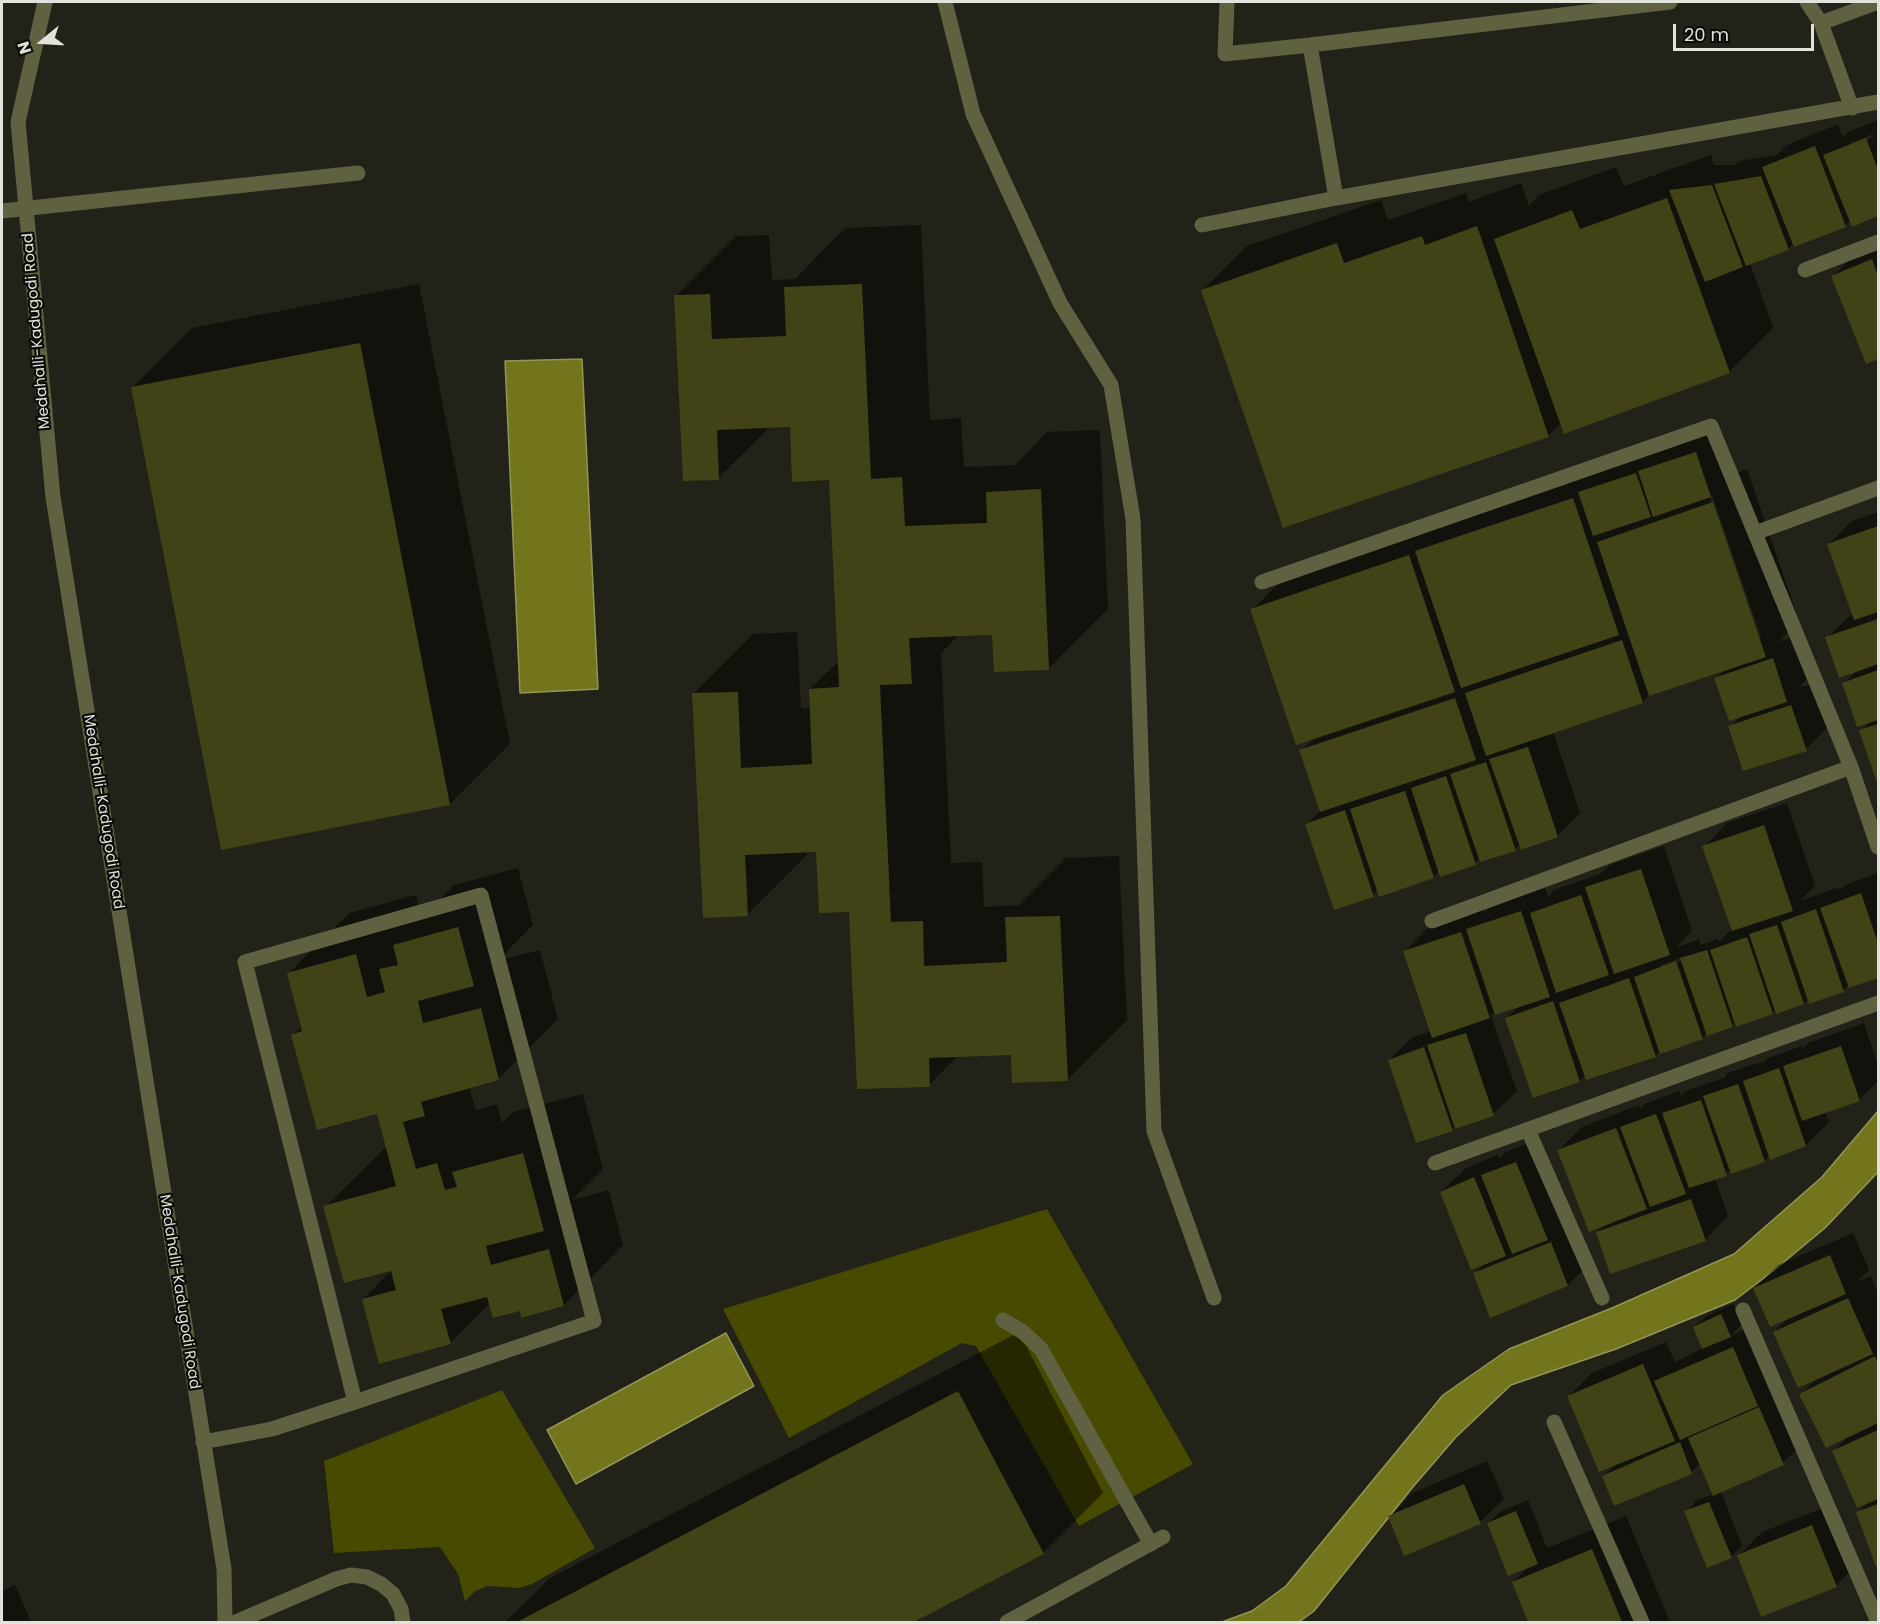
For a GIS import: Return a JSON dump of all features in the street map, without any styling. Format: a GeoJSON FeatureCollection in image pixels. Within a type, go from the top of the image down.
{"type":"FeatureCollection","features":[{"type":"Feature","properties":{"kind":"street","name":"Medahalli-Kadugodi Road"},"geometry":{"type":"LineString","coordinates":[[45,2],[18,122],[53,497],[224,1569],[225,1623]]}},
{"type":"Feature","properties":{"kind":"street"},"geometry":{"type":"LineString","coordinates":[[945,2],[973,114],[1060,303],[1111,385],[1133,519],[1154,1131],[1214,1298]]}},
{"type":"Feature","properties":{"kind":"street"},"geometry":{"type":"LineString","coordinates":[[1227,2],[1225,54],[1670,2]]}},
{"type":"Feature","properties":{"kind":"street"},"geometry":{"type":"LineString","coordinates":[[1807,2],[1821,23],[1852,108]]}},
{"type":"Feature","properties":{"kind":"street"},"geometry":{"type":"LineString","coordinates":[[1821,23],[1878,2]]}},
{"type":"Feature","properties":{"kind":"street"},"geometry":{"type":"LineString","coordinates":[[1310,45],[1336,198]]}},
{"type":"Feature","properties":{"kind":"street"},"geometry":{"type":"LineString","coordinates":[[1202,225],[1336,198],[1878,102]]}},
{"type":"Feature","properties":{"kind":"street"},"geometry":{"type":"LineString","coordinates":[[2,211],[358,173]]}},
{"type":"Feature","properties":{"kind":"street"},"geometry":{"type":"LineString","coordinates":[[1805,270],[1878,242]]}},
{"type":"Feature","properties":{"kind":"street"},"geometry":{"type":"LineString","coordinates":[[1262,582],[1711,426],[1851,767],[1878,847]]}},
{"type":"Feature","properties":{"kind":"street"},"geometry":{"type":"LineString","coordinates":[[1755,533],[1878,488]]}},
{"type":"Feature","properties":{"kind":"street"},"geometry":{"type":"LineString","coordinates":[[1432,921],[1851,767]]}},
{"type":"Feature","properties":{"kind":"street"},"geometry":{"type":"LineString","coordinates":[[203,1442],[273,1429],[355,1402],[594,1321],[481,896],[245,962],[355,1402]]}},
{"type":"Feature","properties":{"kind":"street"},"geometry":{"type":"LineString","coordinates":[[1435,1163],[1878,1003]]}},
{"type":"Feature","properties":{"kind":"street"},"geometry":{"type":"LineString","coordinates":[[1528,1130],[1602,1298]]}},
{"type":"Feature","properties":{"kind":"street"},"geometry":{"type":"LineString","coordinates":[[1743,1310],[1878,1623]]}},
{"type":"Feature","properties":{"kind":"street"},"geometry":{"type":"LineString","coordinates":[[1003,1320],[1023,1332],[1041,1349],[1157,1541],[1007,1623]]}},
{"type":"Feature","properties":{"kind":"street"},"geometry":{"type":"LineString","coordinates":[[1554,1422],[1642,1623]]}},
{"type":"Feature","properties":{"kind":"street"},"geometry":{"type":"LineString","coordinates":[[236,1623],[336,1579],[351,1575],[367,1576],[387,1589],[401,1609],[403,1623]]}},
{"type":"Feature","properties":{"kind":"shaded area"},"geometry":{"type":"Polygon","coordinates":[[[582,359],[598,689],[520,693],[505,361],[582,359]]]}},
{"type":"Feature","properties":{"kind":"shaded area"},"geometry":{"type":"Polygon","coordinates":[[[1878,1111],[1878,1172],[1825,1228],[1773,1271],[1735,1300],[1616,1349],[1511,1385],[1456,1437],[1412,1488],[1314,1611],[1299,1622],[1222,1622],[1252,1611],[1286,1586],[1443,1395],[1509,1349],[1612,1308],[1734,1254],[1822,1177],[1878,1111]]]}},
{"type":"Feature","properties":{"kind":"shaded area"},"geometry":{"type":"Polygon","coordinates":[[[1047,1209],[1193,1464],[1079,1526],[976,1346],[962,1343],[789,1438],[723,1309],[1047,1209]]]}},
{"type":"Feature","properties":{"kind":"shaded area"},"geometry":{"type":"Polygon","coordinates":[[[726,1333],[754,1386],[576,1484],[547,1430],[726,1333]]]}},
{"type":"Feature","properties":{"kind":"shaded area"},"geometry":{"type":"Polygon","coordinates":[[[502,1390],[595,1548],[532,1584],[519,1588],[488,1586],[475,1591],[465,1601],[458,1574],[440,1547],[334,1553],[324,1461],[502,1390]]]}},
{"type":"Feature","properties":{"kind":"building"},"geometry":{"type":"Polygon","coordinates":[[[1866,138],[1878,170],[1878,216],[1852,227],[1823,155],[1866,138]]]}},
{"type":"Feature","properties":{"kind":"building"},"geometry":{"type":"Polygon","coordinates":[[[1815,146],[1846,227],[1794,247],[1762,167],[1815,146]]]}},
{"type":"Feature","properties":{"kind":"building"},"geometry":{"type":"Polygon","coordinates":[[[1761,176],[1789,250],[1746,266],[1714,184],[1761,176]]]}},
{"type":"Feature","properties":{"kind":"building"},"geometry":{"type":"Polygon","coordinates":[[[1712,185],[1743,267],[1705,282],[1669,190],[1712,185]]]}},
{"type":"Feature","properties":{"kind":"building"},"geometry":{"type":"Polygon","coordinates":[[[1667,198],[1730,373],[1564,434],[1494,239],[1572,210],[1580,229],[1667,198]]]}},
{"type":"Feature","properties":{"kind":"building"},"geometry":{"type":"Polygon","coordinates":[[[1477,226],[1549,437],[1283,528],[1201,290],[1337,243],[1344,263],[1422,236],[1425,245],[1477,226]]]}},
{"type":"Feature","properties":{"kind":"building"},"geometry":{"type":"Polygon","coordinates":[[[1872,259],[1878,276],[1878,359],[1866,364],[1831,276],[1872,259]]]}},
{"type":"Feature","properties":{"kind":"building"},"geometry":{"type":"Polygon","coordinates":[[[862,284],[871,479],[902,477],[905,526],[987,523],[986,492],[1041,489],[1049,670],[994,672],[992,635],[909,638],[912,684],[880,685],[891,922],[923,921],[924,966],[1007,962],[1005,917],[1060,916],[1068,1081],[1012,1083],[1011,1055],[929,1058],[930,1087],[857,1089],[849,912],[819,913],[816,852],[745,855],[748,916],[703,918],[692,693],[738,692],[741,768],[812,764],[809,689],[839,687],[829,480],[792,482],[790,427],[717,430],[719,480],[683,481],[674,295],[710,294],[712,339],[786,336],[784,287],[862,284]]]}},
{"type":"Feature","properties":{"kind":"building"},"geometry":{"type":"Polygon","coordinates":[[[360,343],[450,805],[221,850],[131,387],[360,343]]]}},
{"type":"Feature","properties":{"kind":"building"},"geometry":{"type":"Polygon","coordinates":[[[1696,452],[1711,497],[1653,517],[1638,471],[1696,452]]]}},
{"type":"Feature","properties":{"kind":"building"},"geometry":{"type":"Polygon","coordinates":[[[1636,473],[1651,517],[1593,536],[1578,492],[1636,473]]]}},
{"type":"Feature","properties":{"kind":"building"},"geometry":{"type":"Polygon","coordinates":[[[1573,498],[1619,635],[1461,688],[1415,551],[1573,498]]]}},
{"type":"Feature","properties":{"kind":"building"},"geometry":{"type":"Polygon","coordinates":[[[1713,502],[1766,657],[1649,696],[1597,542],[1713,502]]]}},
{"type":"Feature","properties":{"kind":"building"},"geometry":{"type":"Polygon","coordinates":[[[1878,526],[1878,612],[1854,620],[1827,544],[1878,526]]]}},
{"type":"Feature","properties":{"kind":"building"},"geometry":{"type":"Polygon","coordinates":[[[1409,555],[1455,692],[1296,745],[1250,609],[1409,555]]]}},
{"type":"Feature","properties":{"kind":"building"},"geometry":{"type":"Polygon","coordinates":[[[1878,619],[1878,664],[1839,678],[1825,637],[1878,619]]]}},
{"type":"Feature","properties":{"kind":"building"},"geometry":{"type":"Polygon","coordinates":[[[1622,640],[1643,703],[1486,756],[1465,693],[1622,640]]]}},
{"type":"Feature","properties":{"kind":"building"},"geometry":{"type":"Polygon","coordinates":[[[1773,658],[1787,702],[1729,721],[1714,678],[1773,658]]]}},
{"type":"Feature","properties":{"kind":"building"},"geometry":{"type":"Polygon","coordinates":[[[1878,670],[1878,720],[1857,727],[1842,683],[1878,670]]]}},
{"type":"Feature","properties":{"kind":"building"},"geometry":{"type":"Polygon","coordinates":[[[1455,698],[1476,760],[1320,812],[1299,750],[1455,698]]]}},
{"type":"Feature","properties":{"kind":"building"},"geometry":{"type":"Polygon","coordinates":[[[1791,705],[1807,751],[1743,771],[1728,726],[1791,705]]]}},
{"type":"Feature","properties":{"kind":"building"},"geometry":{"type":"Polygon","coordinates":[[[1878,724],[1878,786],[1859,730],[1878,724]]]}},
{"type":"Feature","properties":{"kind":"building"},"geometry":{"type":"Polygon","coordinates":[[[1528,747],[1558,837],[1521,850],[1489,759],[1528,747]]]}},
{"type":"Feature","properties":{"kind":"building"},"geometry":{"type":"Polygon","coordinates":[[[1486,762],[1516,851],[1480,862],[1450,774],[1486,762]]]}},
{"type":"Feature","properties":{"kind":"building"},"geometry":{"type":"Polygon","coordinates":[[[1446,776],[1476,865],[1440,877],[1411,788],[1446,776]]]}},
{"type":"Feature","properties":{"kind":"building"},"geometry":{"type":"Polygon","coordinates":[[[1405,791],[1434,878],[1379,897],[1350,809],[1405,791]]]}},
{"type":"Feature","properties":{"kind":"building"},"geometry":{"type":"Polygon","coordinates":[[[1345,810],[1374,897],[1334,910],[1305,824],[1345,810]]]}},
{"type":"Feature","properties":{"kind":"building"},"geometry":{"type":"Polygon","coordinates":[[[1764,825],[1793,911],[1732,931],[1702,846],[1764,825]]]}},
{"type":"Feature","properties":{"kind":"building"},"geometry":{"type":"Polygon","coordinates":[[[1641,869],[1670,955],[1614,974],[1585,887],[1641,869]]]}},
{"type":"Feature","properties":{"kind":"building"},"geometry":{"type":"Polygon","coordinates":[[[1861,893],[1878,943],[1878,978],[1849,988],[1820,908],[1861,893]]]}},
{"type":"Feature","properties":{"kind":"building"},"geometry":{"type":"Polygon","coordinates":[[[1581,895],[1609,975],[1556,993],[1530,913],[1581,895]]]}},
{"type":"Feature","properties":{"kind":"building"},"geometry":{"type":"Polygon","coordinates":[[[1816,909],[1844,992],[1809,1004],[1781,922],[1816,909]]]}},
{"type":"Feature","properties":{"kind":"building"},"geometry":{"type":"Polygon","coordinates":[[[1521,911],[1550,997],[1495,1015],[1466,929],[1521,911]]]}},
{"type":"Feature","properties":{"kind":"building"},"geometry":{"type":"Polygon","coordinates":[[[1777,925],[1804,1004],[1776,1014],[1749,934],[1777,925]]]}},
{"type":"Feature","properties":{"kind":"building"},"geometry":{"type":"Polygon","coordinates":[[[458,927],[474,986],[418,1001],[423,1023],[481,1008],[499,1080],[421,1102],[425,1116],[403,1122],[416,1169],[437,1163],[445,1190],[457,1187],[452,1172],[523,1153],[544,1231],[486,1246],[491,1265],[549,1249],[564,1306],[521,1318],[520,1311],[493,1318],[487,1297],[441,1309],[451,1344],[379,1364],[362,1299],[396,1290],[391,1271],[344,1283],[323,1206],[396,1186],[377,1114],[317,1130],[291,1035],[302,1031],[287,973],[356,954],[367,997],[385,992],[379,969],[398,965],[393,945],[458,927]]]}},
{"type":"Feature","properties":{"kind":"building"},"geometry":{"type":"Polygon","coordinates":[[[1461,932],[1490,1018],[1432,1038],[1403,951],[1461,932]]]}},
{"type":"Feature","properties":{"kind":"building"},"geometry":{"type":"Polygon","coordinates":[[[1747,937],[1773,1014],[1736,1027],[1710,950],[1747,937]]]}},
{"type":"Feature","properties":{"kind":"building"},"geometry":{"type":"Polygon","coordinates":[[[1707,950],[1733,1027],[1707,1036],[1680,958],[1707,950]]]}},
{"type":"Feature","properties":{"kind":"building"},"geometry":{"type":"Polygon","coordinates":[[[1676,961],[1703,1039],[1660,1054],[1634,977],[1676,961]]]}},
{"type":"Feature","properties":{"kind":"building"},"geometry":{"type":"Polygon","coordinates":[[[1629,978],[1656,1057],[1586,1080],[1559,1003],[1629,978]]]}},
{"type":"Feature","properties":{"kind":"building"},"geometry":{"type":"Polygon","coordinates":[[[1553,1001],[1580,1082],[1533,1098],[1505,1018],[1553,1001]]]}},
{"type":"Feature","properties":{"kind":"building"},"geometry":{"type":"Polygon","coordinates":[[[1466,1033],[1494,1116],[1455,1129],[1427,1045],[1466,1033]]]}},
{"type":"Feature","properties":{"kind":"building"},"geometry":{"type":"Polygon","coordinates":[[[1841,1046],[1860,1101],[1802,1121],[1783,1066],[1841,1046]]]}},
{"type":"Feature","properties":{"kind":"building"},"geometry":{"type":"Polygon","coordinates":[[[1424,1047],[1453,1131],[1416,1143],[1388,1060],[1424,1047]]]}},
{"type":"Feature","properties":{"kind":"building"},"geometry":{"type":"Polygon","coordinates":[[[1779,1068],[1806,1146],[1770,1160],[1743,1081],[1779,1068]]]}},
{"type":"Feature","properties":{"kind":"building"},"geometry":{"type":"Polygon","coordinates":[[[1738,1084],[1765,1162],[1731,1174],[1703,1096],[1738,1084]]]}},
{"type":"Feature","properties":{"kind":"building"},"geometry":{"type":"Polygon","coordinates":[[[1701,1100],[1727,1176],[1689,1188],[1662,1113],[1701,1100]]]}},
{"type":"Feature","properties":{"kind":"building"},"geometry":{"type":"Polygon","coordinates":[[[1656,1114],[1686,1194],[1650,1207],[1620,1127],[1656,1114]]]}},
{"type":"Feature","properties":{"kind":"building"},"geometry":{"type":"Polygon","coordinates":[[[1616,1128],[1647,1209],[1589,1232],[1557,1150],[1616,1128]]]}},
{"type":"Feature","properties":{"kind":"building"},"geometry":{"type":"Polygon","coordinates":[[[1516,1162],[1548,1240],[1512,1254],[1481,1175],[1516,1162]]]}},
{"type":"Feature","properties":{"kind":"building"},"geometry":{"type":"Polygon","coordinates":[[[1474,1177],[1506,1256],[1471,1270],[1440,1192],[1474,1177]]]}},
{"type":"Feature","properties":{"kind":"building"},"geometry":{"type":"Polygon","coordinates":[[[1691,1199],[1706,1241],[1610,1274],[1596,1232],[1691,1199]]]}},
{"type":"Feature","properties":{"kind":"building"},"geometry":{"type":"Polygon","coordinates":[[[1551,1242],[1568,1286],[1490,1318],[1473,1273],[1551,1242]]]}},
{"type":"Feature","properties":{"kind":"building"},"geometry":{"type":"Polygon","coordinates":[[[1830,1255],[1846,1294],[1770,1327],[1753,1288],[1830,1255]]]}},
{"type":"Feature","properties":{"kind":"building"},"geometry":{"type":"Polygon","coordinates":[[[1848,1298],[1873,1354],[1798,1388],[1773,1332],[1848,1298]]]}},
{"type":"Feature","properties":{"kind":"building"},"geometry":{"type":"Polygon","coordinates":[[[1721,1314],[1731,1337],[1702,1349],[1693,1327],[1721,1314]]]}},
{"type":"Feature","properties":{"kind":"building"},"geometry":{"type":"Polygon","coordinates":[[[1733,1347],[1758,1406],[1680,1440],[1654,1381],[1733,1347]]]}},
{"type":"Feature","properties":{"kind":"building"},"geometry":{"type":"Polygon","coordinates":[[[1875,1356],[1878,1363],[1878,1423],[1826,1448],[1799,1394],[1875,1356]]]}},
{"type":"Feature","properties":{"kind":"building"},"geometry":{"type":"Polygon","coordinates":[[[1643,1364],[1675,1441],[1599,1472],[1567,1396],[1643,1364]]]}},
{"type":"Feature","properties":{"kind":"building"},"geometry":{"type":"Polygon","coordinates":[[[958,1391],[1044,1554],[914,1622],[517,1622],[958,1391]]]}},
{"type":"Feature","properties":{"kind":"building"},"geometry":{"type":"Polygon","coordinates":[[[1759,1407],[1784,1465],[1713,1496],[1688,1438],[1759,1407]]]}},
{"type":"Feature","properties":{"kind":"building"},"geometry":{"type":"Polygon","coordinates":[[[1878,1430],[1878,1499],[1857,1508],[1832,1451],[1878,1430]]]}},
{"type":"Feature","properties":{"kind":"building"},"geometry":{"type":"Polygon","coordinates":[[[1680,1442],[1692,1474],[1614,1506],[1602,1476],[1680,1442]]]}},
{"type":"Feature","properties":{"kind":"building"},"geometry":{"type":"Polygon","coordinates":[[[1464,1484],[1481,1524],[1404,1556],[1388,1516],[1464,1484]]]}},
{"type":"Feature","properties":{"kind":"building"},"geometry":{"type":"Polygon","coordinates":[[[1709,1502],[1732,1558],[1707,1568],[1684,1511],[1709,1502]]]}},
{"type":"Feature","properties":{"kind":"building"},"geometry":{"type":"Polygon","coordinates":[[[1878,1504],[1878,1566],[1876,1567],[1856,1512],[1878,1504]]]}},
{"type":"Feature","properties":{"kind":"building"},"geometry":{"type":"Polygon","coordinates":[[[1516,1511],[1538,1564],[1508,1576],[1487,1523],[1516,1511]]]}},
{"type":"Feature","properties":{"kind":"building"},"geometry":{"type":"Polygon","coordinates":[[[1812,1525],[1837,1587],[1761,1617],[1737,1555],[1812,1525]]]}},
{"type":"Feature","properties":{"kind":"building"},"geometry":{"type":"Polygon","coordinates":[[[1592,1549],[1622,1622],[1528,1622],[1512,1582],[1592,1549]]]}}]}
